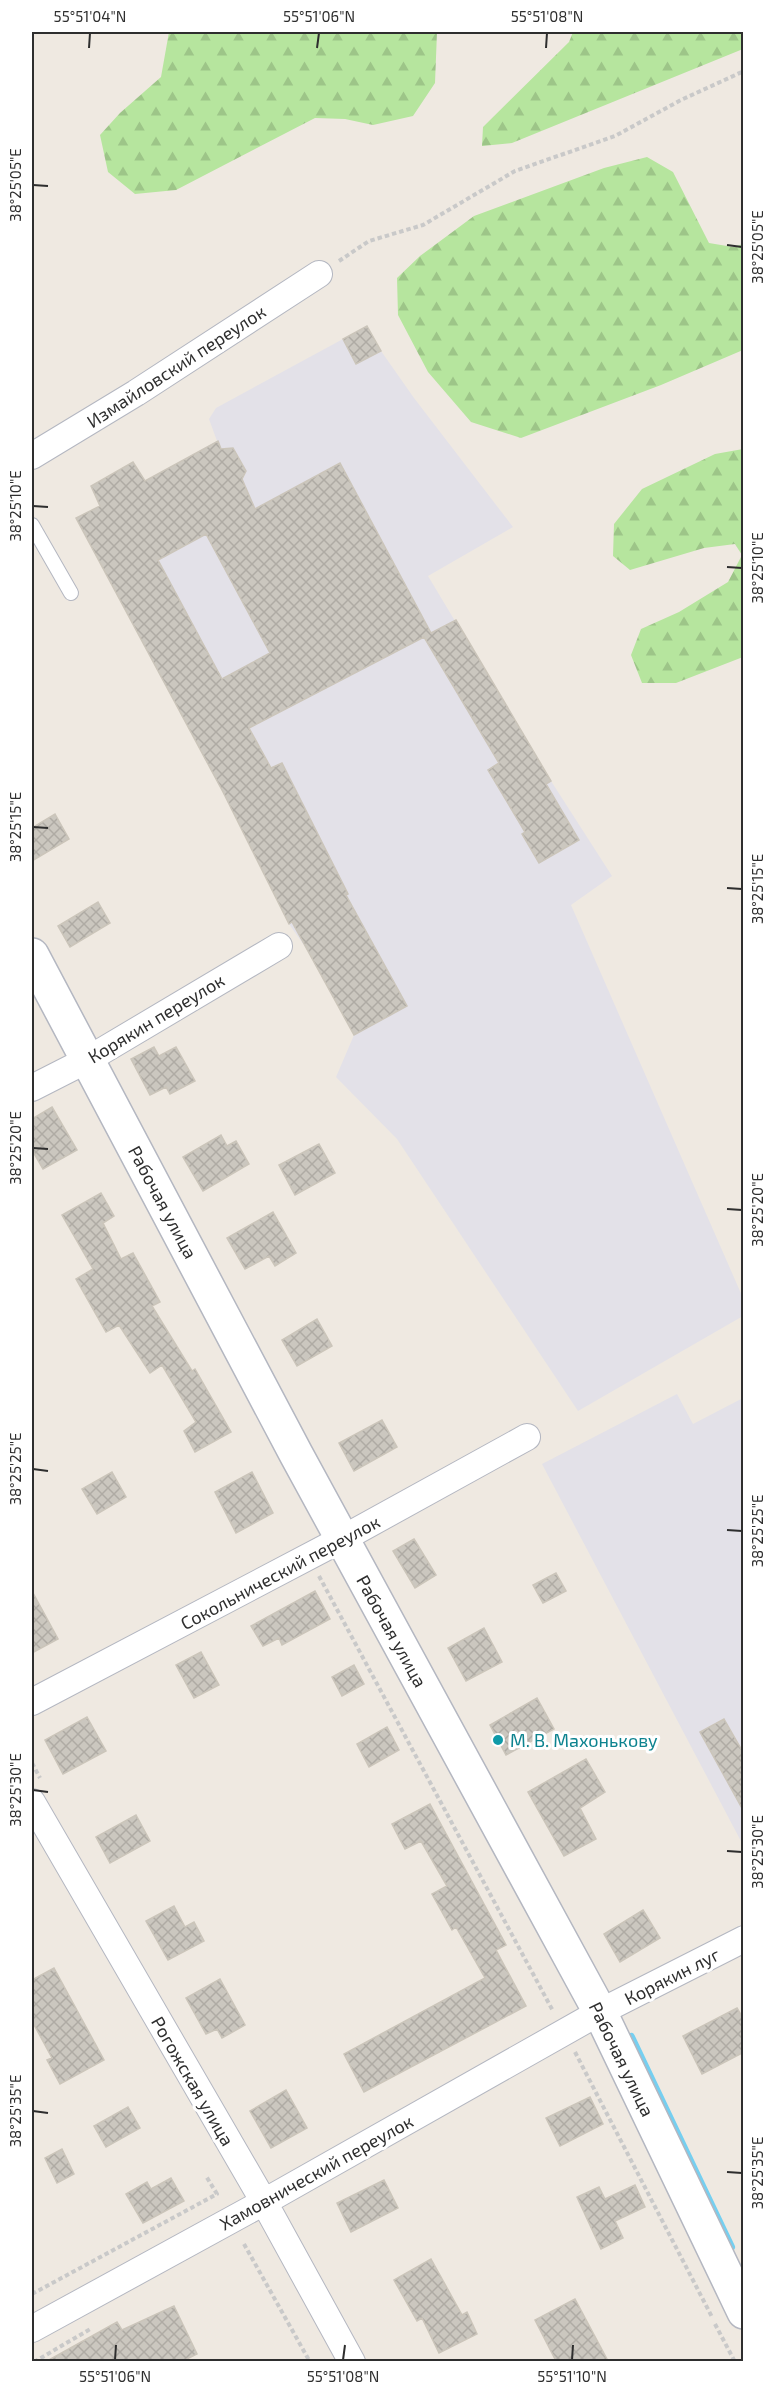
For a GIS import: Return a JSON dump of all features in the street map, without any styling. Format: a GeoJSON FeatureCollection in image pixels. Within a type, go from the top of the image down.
{"type":"FeatureCollection","features":[{"type":"Feature","properties":{"kind":"main road","name":"Рабочая улица"},"geometry":{"type":"LineString","coordinates":[[32,955],[342,1539],[600,2012],[744,2312]]}},
{"type":"Feature","properties":{"kind":"street","name":"Измайловский переулок"},"geometry":{"type":"LineString","coordinates":[[32,456],[136,393],[319,274]]}},
{"type":"Feature","properties":{"kind":"street","name":"Корякин переулок"},"geometry":{"type":"LineString","coordinates":[[32,1088],[87,1060],[279,946]]}},
{"type":"Feature","properties":{"kind":"street","name":"Сокольнический переулок"},"geometry":{"type":"LineString","coordinates":[[32,1702],[309,1557],[527,1437]]}},
{"type":"Feature","properties":{"kind":"street","name":"Рогожская улица"},"geometry":{"type":"LineString","coordinates":[[32,1802],[264,2202],[352,2361]]}},
{"type":"Feature","properties":{"kind":"street","name":"Корякин луг"},"geometry":{"type":"LineString","coordinates":[[600,2012],[744,1939]]}},
{"type":"Feature","properties":{"kind":"street","name":"Хамовнический переулок"},"geometry":{"type":"LineString","coordinates":[[32,2329],[264,2202],[600,2012]]}},
{"type":"Feature","properties":{"kind":"lane"},"geometry":{"type":"LineString","coordinates":[[32,525],[71,593]]}},
{"type":"Feature","properties":{"kind":"path"},"geometry":{"type":"LineString","coordinates":[[319,274],[369,241],[423,225],[515,171],[615,136],[681,100],[744,71]]}},
{"type":"Feature","properties":{"kind":"path"},"geometry":{"type":"LineString","coordinates":[[309,1557],[565,2032],[735,2361]]}},
{"type":"Feature","properties":{"kind":"path"},"geometry":{"type":"LineString","coordinates":[[32,2294],[218,2194],[206,2176]]}},
{"type":"Feature","properties":{"kind":"path"},"geometry":{"type":"LineString","coordinates":[[244,2244],[310,2361]]}},
{"type":"Feature","properties":{"kind":"path"},"geometry":{"type":"LineString","coordinates":[[34,2361],[92,2328]]}},
{"type":"Feature","properties":{"kind":"shaded area"},"geometry":{"type":"Polygon","coordinates":[[[367,326],[381,351],[414,398],[513,527],[428,576],[551,781],[612,876],[571,905],[743,1298],[743,1316],[578,1411],[397,1139],[336,1077],[354,1035],[306,948],[289,924],[223,792],[76,518],[100,506],[91,486],[133,462],[145,481],[217,441],[209,419],[216,408],[367,326]]]}},
{"type":"Feature","properties":{"kind":"shaded area"},"geometry":{"type":"Polygon","coordinates":[[[677,1394],[693,1424],[743,1398],[743,1845],[542,1464],[677,1394]]]}},
{"type":"Feature","properties":{"kind":"green space"},"geometry":{"type":"Polygon","coordinates":[[[169,32],[437,32],[435,83],[413,116],[373,125],[345,119],[315,118],[176,190],[135,194],[108,172],[100,135],[120,113],[161,77],[169,32]]]}},
{"type":"Feature","properties":{"kind":"green space"},"geometry":{"type":"Polygon","coordinates":[[[573,32],[743,32],[743,49],[512,143],[482,146],[483,127],[569,42],[573,32]]]}},
{"type":"Feature","properties":{"kind":"green space"},"geometry":{"type":"Polygon","coordinates":[[[647,157],[673,172],[709,243],[733,247],[743,244],[743,350],[661,385],[521,438],[471,422],[428,372],[398,315],[397,278],[420,256],[474,216],[604,168],[647,157]]]}},
{"type":"Feature","properties":{"kind":"green space"},"geometry":{"type":"Polygon","coordinates":[[[743,449],[743,657],[676,683],[642,683],[631,655],[641,629],[679,612],[728,582],[742,555],[735,544],[704,548],[630,570],[613,556],[614,524],[642,489],[715,454],[743,449]]]}},
{"type":"Feature","properties":{"kind":"building"},"geometry":{"type":"Polygon","coordinates":[[[367,326],[381,351],[356,364],[343,339],[367,326]]]}},
{"type":"Feature","properties":{"kind":"building"},"geometry":{"type":"Polygon","coordinates":[[[218,441],[221,449],[233,448],[246,471],[242,479],[255,509],[340,463],[431,633],[456,620],[551,781],[546,784],[579,840],[539,863],[522,834],[525,832],[488,770],[499,763],[424,637],[249,728],[271,768],[282,763],[348,894],[346,895],[407,1006],[354,1035],[292,922],[289,924],[223,792],[76,518],[100,506],[91,486],[133,462],[145,481],[218,441]],[[206,534],[158,560],[222,679],[270,653],[206,534]]]}},
{"type":"Feature","properties":{"kind":"building"},"geometry":{"type":"Polygon","coordinates":[[[55,814],[69,839],[32,861],[32,828],[55,814]]]}},
{"type":"Feature","properties":{"kind":"building"},"geometry":{"type":"Polygon","coordinates":[[[98,902],[110,923],[70,947],[58,926],[98,902]]]}},
{"type":"Feature","properties":{"kind":"building"},"geometry":{"type":"Polygon","coordinates":[[[154,1047],[159,1056],[176,1047],[195,1081],[170,1094],[166,1087],[150,1095],[131,1059],[154,1047]]]}},
{"type":"Feature","properties":{"kind":"building"},"geometry":{"type":"Polygon","coordinates":[[[52,1107],[77,1150],[43,1169],[32,1150],[32,1119],[52,1107]]]}},
{"type":"Feature","properties":{"kind":"building"},"geometry":{"type":"Polygon","coordinates":[[[221,1135],[227,1146],[236,1141],[249,1164],[203,1191],[183,1157],[221,1135]]]}},
{"type":"Feature","properties":{"kind":"building"},"geometry":{"type":"Polygon","coordinates":[[[319,1144],[335,1173],[295,1195],[279,1165],[319,1144]]]}},
{"type":"Feature","properties":{"kind":"building"},"geometry":{"type":"Polygon","coordinates":[[[101,1193],[114,1216],[103,1223],[121,1259],[133,1253],[160,1302],[152,1306],[192,1371],[195,1369],[231,1432],[195,1452],[184,1431],[196,1422],[162,1365],[150,1373],[119,1325],[106,1332],[76,1279],[93,1269],[62,1215],[101,1193]]]}},
{"type":"Feature","properties":{"kind":"building"},"geometry":{"type":"Polygon","coordinates":[[[273,1212],[296,1253],[275,1266],[269,1256],[245,1269],[227,1238],[273,1212]]]}},
{"type":"Feature","properties":{"kind":"building"},"geometry":{"type":"Polygon","coordinates":[[[317,1319],[332,1346],[297,1366],[282,1340],[317,1319]]]}},
{"type":"Feature","properties":{"kind":"building"},"geometry":{"type":"Polygon","coordinates":[[[382,1420],[397,1447],[354,1471],[339,1443],[382,1420]]]}},
{"type":"Feature","properties":{"kind":"building"},"geometry":{"type":"Polygon","coordinates":[[[112,1472],[126,1497],[97,1514],[82,1489],[112,1472]]]}},
{"type":"Feature","properties":{"kind":"building"},"geometry":{"type":"Polygon","coordinates":[[[252,1472],[273,1513],[236,1533],[215,1492],[252,1472]]]}},
{"type":"Feature","properties":{"kind":"building"},"geometry":{"type":"Polygon","coordinates":[[[414,1539],[436,1575],[415,1588],[393,1551],[414,1539]]]}},
{"type":"Feature","properties":{"kind":"building"},"geometry":{"type":"Polygon","coordinates":[[[556,1573],[566,1591],[543,1603],[533,1585],[556,1573]]]}},
{"type":"Feature","properties":{"kind":"building"},"geometry":{"type":"Polygon","coordinates":[[[32,1591],[58,1639],[32,1653],[32,1591]]]}},
{"type":"Feature","properties":{"kind":"building"},"geometry":{"type":"Polygon","coordinates":[[[315,1591],[330,1619],[282,1645],[279,1638],[263,1646],[251,1626],[315,1591]]]}},
{"type":"Feature","properties":{"kind":"building"},"geometry":{"type":"Polygon","coordinates":[[[484,1628],[502,1662],[466,1681],[448,1648],[484,1628]]]}},
{"type":"Feature","properties":{"kind":"building"},"geometry":{"type":"Polygon","coordinates":[[[201,1652],[219,1685],[194,1698],[176,1665],[201,1652]]]}},
{"type":"Feature","properties":{"kind":"building"},"geometry":{"type":"Polygon","coordinates":[[[354,1665],[364,1684],[342,1696],[332,1677],[354,1665]]]}},
{"type":"Feature","properties":{"kind":"building"},"geometry":{"type":"Polygon","coordinates":[[[537,1698],[554,1729],[506,1755],[490,1725],[537,1698]]]}},
{"type":"Feature","properties":{"kind":"building"},"geometry":{"type":"Polygon","coordinates":[[[87,1717],[106,1751],[63,1774],[45,1740],[87,1717]]]}},
{"type":"Feature","properties":{"kind":"building"},"geometry":{"type":"Polygon","coordinates":[[[724,1719],[744,1754],[744,1812],[700,1732],[724,1719]]]}},
{"type":"Feature","properties":{"kind":"building"},"geometry":{"type":"Polygon","coordinates":[[[387,1727],[399,1750],[369,1767],[357,1744],[387,1727]]]}},
{"type":"Feature","properties":{"kind":"building"},"geometry":{"type":"Polygon","coordinates":[[[586,1759],[605,1792],[580,1808],[596,1839],[564,1856],[528,1792],[586,1759]]]}},
{"type":"Feature","properties":{"kind":"building"},"geometry":{"type":"Polygon","coordinates":[[[430,1804],[506,1945],[496,1950],[526,2006],[364,2092],[344,2054],[485,1978],[456,1927],[452,1930],[432,1894],[447,1886],[421,1841],[405,1849],[392,1824],[430,1804]]]}},
{"type":"Feature","properties":{"kind":"building"},"geometry":{"type":"Polygon","coordinates":[[[136,1815],[150,1841],[110,1863],[96,1837],[136,1815]]]}},
{"type":"Feature","properties":{"kind":"building"},"geometry":{"type":"Polygon","coordinates":[[[174,1906],[185,1927],[194,1922],[204,1941],[168,1960],[146,1921],[174,1906]]]}},
{"type":"Feature","properties":{"kind":"building"},"geometry":{"type":"Polygon","coordinates":[[[643,1910],[660,1938],[620,1962],[604,1934],[643,1910]]]}},
{"type":"Feature","properties":{"kind":"building"},"geometry":{"type":"Polygon","coordinates":[[[54,1968],[104,2060],[60,2084],[47,2060],[52,2058],[32,2021],[32,1980],[54,1968]]]}},
{"type":"Feature","properties":{"kind":"building"},"geometry":{"type":"Polygon","coordinates":[[[220,1979],[245,2025],[222,2038],[217,2029],[206,2034],[186,1998],[220,1979]]]}},
{"type":"Feature","properties":{"kind":"building"},"geometry":{"type":"Polygon","coordinates":[[[737,2008],[744,2020],[744,2052],[702,2074],[683,2036],[737,2008]]]}},
{"type":"Feature","properties":{"kind":"building"},"geometry":{"type":"Polygon","coordinates":[[[286,2090],[307,2128],[271,2148],[250,2111],[286,2090]]]}},
{"type":"Feature","properties":{"kind":"building"},"geometry":{"type":"Polygon","coordinates":[[[590,2097],[603,2124],[560,2146],[546,2118],[590,2097]]]}},
{"type":"Feature","properties":{"kind":"building"},"geometry":{"type":"Polygon","coordinates":[[[128,2107],[140,2128],[106,2147],[94,2126],[128,2107]]]}},
{"type":"Feature","properties":{"kind":"building"},"geometry":{"type":"Polygon","coordinates":[[[62,2149],[74,2174],[57,2183],[45,2158],[62,2149]]]}},
{"type":"Feature","properties":{"kind":"building"},"geometry":{"type":"Polygon","coordinates":[[[171,2178],[184,2201],[143,2223],[126,2194],[147,2182],[151,2189],[171,2178]]]}},
{"type":"Feature","properties":{"kind":"building"},"geometry":{"type":"Polygon","coordinates":[[[384,2180],[398,2208],[351,2232],[337,2203],[384,2180]]]}},
{"type":"Feature","properties":{"kind":"building"},"geometry":{"type":"Polygon","coordinates":[[[635,2185],[645,2207],[615,2221],[623,2238],[601,2249],[577,2197],[599,2187],[605,2199],[635,2185]]]}},
{"type":"Feature","properties":{"kind":"building"},"geometry":{"type":"Polygon","coordinates":[[[431,2259],[462,2315],[467,2312],[477,2334],[439,2353],[422,2318],[417,2321],[394,2280],[431,2259]]]}},
{"type":"Feature","properties":{"kind":"building"},"geometry":{"type":"Polygon","coordinates":[[[575,2299],[608,2361],[556,2361],[535,2320],[575,2299]]]}},
{"type":"Feature","properties":{"kind":"building"},"geometry":{"type":"Polygon","coordinates":[[[174,2306],[197,2354],[183,2361],[47,2361],[117,2322],[122,2330],[174,2306]]]}},
{"type":"Feature","properties":{"kind":"waterway"},"geometry":{"type":"LineString","coordinates":[[631,2037],[731,2247]]}},
{"type":"Feature","properties":{"kind":"place","name":"М. В. Махонькову"},"geometry":{"type":"Point","coordinates":[498,1740]}}]}
